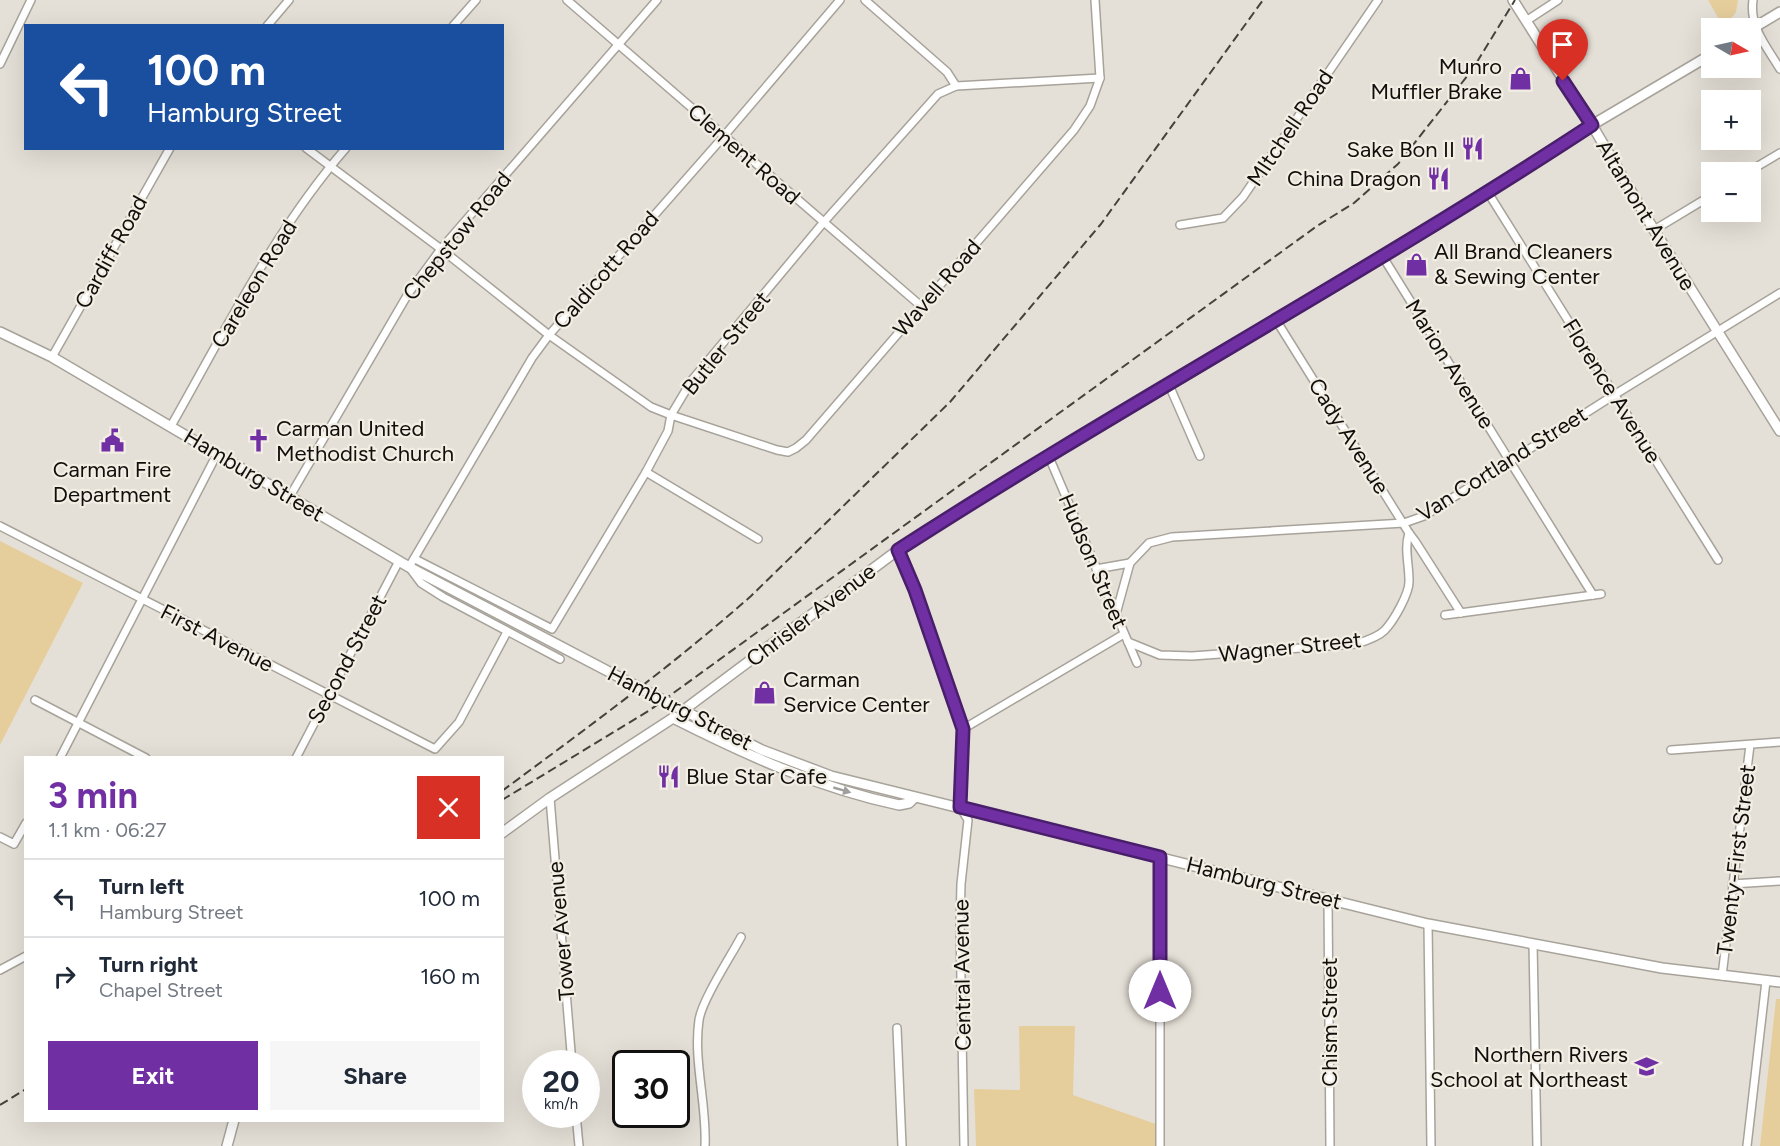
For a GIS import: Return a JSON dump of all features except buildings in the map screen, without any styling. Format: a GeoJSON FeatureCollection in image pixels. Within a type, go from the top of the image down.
{"type":"FeatureCollection","features":[{"type":"Feature","properties":{"kind":"main road","name":"Altamont Avenue"},"geometry":{"type":"LineString","coordinates":[[1513,0],[1592,125],[1653,230],[1780,430]]}},
{"type":"Feature","properties":{"kind":"main road"},"geometry":{"type":"LineString","coordinates":[[1761,24],[1780,12]]}},
{"type":"Feature","properties":{"kind":"main road","name":"Chrisler Avenue"},"geometry":{"type":"LineString","coordinates":[[504,831],[550,798],[673,718],[898,550],[1169,384],[1383,257],[1592,125],[1701,61]]}},
{"type":"Feature","properties":{"kind":"main road","name":"Hamburg Street"},"geometry":{"type":"LineString","coordinates":[[0,332],[52,357],[399,561],[412,563],[619,676],[762,750],[831,776],[1428,924],[1666,968],[1780,982]]}},
{"type":"Feature","properties":{"kind":"main road"},"geometry":{"type":"LineString","coordinates":[[673,718],[759,760],[823,784],[899,805],[909,803],[914,798]]}},
{"type":"Feature","properties":{"kind":"main road"},"geometry":{"type":"LineString","coordinates":[[227,1146],[233,1122]]}},
{"type":"Feature","properties":{"kind":"street"},"geometry":{"type":"LineString","coordinates":[[0,64],[32,0]]}},
{"type":"Feature","properties":{"kind":"street"},"geometry":{"type":"LineString","coordinates":[[269,24],[289,0]]}},
{"type":"Feature","properties":{"kind":"street"},"geometry":{"type":"LineString","coordinates":[[455,24],[476,0]]}},
{"type":"Feature","properties":{"kind":"street","name":"Clement Road"},"geometry":{"type":"LineString","coordinates":[[567,0],[921,306]]}},
{"type":"Feature","properties":{"kind":"street","name":"Chepstow Road"},"geometry":{"type":"LineString","coordinates":[[290,496],[408,294],[441,249],[657,0]]}},
{"type":"Feature","properties":{"kind":"street","name":"Caldicott Road"},"geometry":{"type":"LineString","coordinates":[[412,563],[532,358],[549,335],[840,0]]}},
{"type":"Feature","properties":{"kind":"street"},"geometry":{"type":"LineString","coordinates":[[865,0],[947,72],[956,86]]}},
{"type":"Feature","properties":{"kind":"street","name":"Wavell Road"},"geometry":{"type":"LineString","coordinates":[[671,415],[777,450],[788,452],[796,448],[1074,130],[1090,106],[1100,78],[1095,0]]}},
{"type":"Feature","properties":{"kind":"street","name":"MItchell Road"},"geometry":{"type":"LineString","coordinates":[[1180,225],[1223,218],[1243,197],[1378,0]]}},
{"type":"Feature","properties":{"kind":"street"},"geometry":{"type":"LineString","coordinates":[[1526,21],[1558,0]]}},
{"type":"Feature","properties":{"kind":"street"},"geometry":{"type":"LineString","coordinates":[[1752,18],[1753,0]]}},
{"type":"Feature","properties":{"kind":"street"},"geometry":{"type":"LineString","coordinates":[[1761,41],[1780,69]]}},
{"type":"Feature","properties":{"kind":"street","name":"Butler Street"},"geometry":{"type":"LineString","coordinates":[[412,563],[552,629],[646,472],[668,432],[671,415],[692,380],[824,223],[938,94],[956,86],[1100,78]]}},
{"type":"Feature","properties":{"kind":"street","name":"Cardiff Road"},"geometry":{"type":"LineString","coordinates":[[52,357],[169,150]]}},
{"type":"Feature","properties":{"kind":"street"},"geometry":{"type":"LineString","coordinates":[[309,150],[441,249],[549,335],[651,407],[671,415]]}},
{"type":"Feature","properties":{"kind":"street","name":"Careleon Road"},"geometry":{"type":"LineString","coordinates":[[171,426],[279,237],[344,150]]}},
{"type":"Feature","properties":{"kind":"street"},"geometry":{"type":"LineString","coordinates":[[1761,164],[1780,153]]}},
{"type":"Feature","properties":{"kind":"street","name":"Florence Avenue"},"geometry":{"type":"LineString","coordinates":[[1487,191],[1718,560]]}},
{"type":"Feature","properties":{"kind":"street"},"geometry":{"type":"LineString","coordinates":[[1653,230],[1701,202]]}},
{"type":"Feature","properties":{"kind":"street","name":"Marion Avenue"},"geometry":{"type":"LineString","coordinates":[[1383,257],[1597,594],[1461,613]]}},
{"type":"Feature","properties":{"kind":"street","name":"Van Cortland Street"},"geometry":{"type":"LineString","coordinates":[[1130,563],[1149,543],[1172,537],[1404,523],[1424,516],[1780,293]]}},
{"type":"Feature","properties":{"kind":"street","name":"Cady Avenue"},"geometry":{"type":"LineString","coordinates":[[1276,320],[1461,613]]}},
{"type":"Feature","properties":{"kind":"street"},"geometry":{"type":"LineString","coordinates":[[1169,384],[1200,456]]}},
{"type":"Feature","properties":{"kind":"street"},"geometry":{"type":"LineString","coordinates":[[61,756],[217,454]]}},
{"type":"Feature","properties":{"kind":"street","name":"Hudson Street"},"geometry":{"type":"LineString","coordinates":[[1049,458],[1137,663]]}},
{"type":"Feature","properties":{"kind":"street"},"geometry":{"type":"LineString","coordinates":[[646,472],[758,539]]}},
{"type":"Feature","properties":{"kind":"street","name":"First Avenue"},"geometry":{"type":"LineString","coordinates":[[0,526],[435,749],[459,723],[507,632]]}},
{"type":"Feature","properties":{"kind":"street","name":"Wagner Street"},"geometry":{"type":"LineString","coordinates":[[1128,642],[1160,655],[1192,656],[1356,644],[1368,641],[1385,630],[1406,597],[1410,583],[1406,541],[1409,533]]}},
{"type":"Feature","properties":{"kind":"street"},"geometry":{"type":"LineString","coordinates":[[898,550],[915,590],[963,729],[1124,634]]}},
{"type":"Feature","properties":{"kind":"street","name":"Second Street"},"geometry":{"type":"LineString","coordinates":[[297,756],[399,561]]}},
{"type":"Feature","properties":{"kind":"street"},"geometry":{"type":"LineString","coordinates":[[412,563],[421,583],[560,659]]}},
{"type":"Feature","properties":{"kind":"street"},"geometry":{"type":"LineString","coordinates":[[1096,569],[1130,563],[1116,614]]}},
{"type":"Feature","properties":{"kind":"street"},"geometry":{"type":"LineString","coordinates":[[1445,615],[1461,613]]}},
{"type":"Feature","properties":{"kind":"street"},"geometry":{"type":"LineString","coordinates":[[35,700],[143,756]]}},
{"type":"Feature","properties":{"kind":"street","name":"Central Avenue"},"geometry":{"type":"LineString","coordinates":[[963,729],[960,807],[968,820],[961,884],[960,924],[964,1146]]}},
{"type":"Feature","properties":{"kind":"street"},"geometry":{"type":"LineString","coordinates":[[1671,750],[1780,742]]}},
{"type":"Feature","properties":{"kind":"street","name":"Twenty-First Street"},"geometry":{"type":"LineString","coordinates":[[1722,976],[1750,745]]}},
{"type":"Feature","properties":{"kind":"street","name":"Tower Avenue"},"geometry":{"type":"LineString","coordinates":[[550,798],[571,1050]]}},
{"type":"Feature","properties":{"kind":"street"},"geometry":{"type":"LineString","coordinates":[[0,837],[14,844],[24,826]]}},
{"type":"Feature","properties":{"kind":"street"},"geometry":{"type":"LineString","coordinates":[[1160,857],[1160,1146]]}},
{"type":"Feature","properties":{"kind":"street"},"geometry":{"type":"LineString","coordinates":[[1732,884],[1780,880]]}},
{"type":"Feature","properties":{"kind":"street","name":"Chism Street"},"geometry":{"type":"LineString","coordinates":[[1328,899],[1330,1146]]}},
{"type":"Feature","properties":{"kind":"street"},"geometry":{"type":"LineString","coordinates":[[1428,924],[1431,1146]]}},
{"type":"Feature","properties":{"kind":"street"},"geometry":{"type":"LineString","coordinates":[[705,1146],[706,1125],[698,1046],[699,1018],[741,937]]}},
{"type":"Feature","properties":{"kind":"street"},"geometry":{"type":"LineString","coordinates":[[1533,944],[1537,1146]]}},
{"type":"Feature","properties":{"kind":"street"},"geometry":{"type":"LineString","coordinates":[[0,970],[24,957]]}},
{"type":"Feature","properties":{"kind":"street"},"geometry":{"type":"LineString","coordinates":[[1747,1146],[1766,981]]}},
{"type":"Feature","properties":{"kind":"street"},"geometry":{"type":"LineString","coordinates":[[897,1028],[902,1146]]}},
{"type":"Feature","properties":{"kind":"street"},"geometry":{"type":"LineString","coordinates":[[577,1128],[579,1146]]}},
{"type":"Feature","properties":{"kind":"shaded area"},"geometry":{"type":"Polygon","coordinates":[[[1708,0],[1738,0],[1736,12],[1732,18],[1718,18],[1708,0]]]}},
{"type":"Feature","properties":{"kind":"shaded area"},"geometry":{"type":"Polygon","coordinates":[[[0,541],[83,583],[0,745],[0,541]]]}},
{"type":"Feature","properties":{"kind":"shaded area"},"geometry":{"type":"Polygon","coordinates":[[[1776,999],[1780,999],[1780,1146],[1760,1146],[1776,999]]]}},
{"type":"Feature","properties":{"kind":"shaded area"},"geometry":{"type":"Polygon","coordinates":[[[1019,1026],[1075,1026],[1073,1095],[1156,1124],[1156,1146],[976,1146],[974,1089],[1020,1090],[1019,1026]]]}},
{"type":"Feature","properties":{"kind":"railway"},"geometry":{"type":"LineString","coordinates":[[504,790],[660,672],[751,596],[950,402],[1101,224],[1263,0]]}},
{"type":"Feature","properties":{"kind":"railway"},"geometry":{"type":"LineString","coordinates":[[504,799],[650,710],[1317,226],[1354,203],[1398,164],[1472,70],[1515,0]]}},
{"type":"Feature","properties":{"kind":"railway"},"geometry":{"type":"LineString","coordinates":[[0,1105],[24,1090]]}},
{"type":"Feature","properties":{"kind":"place","name":"Munro Muffler Brake"},"geometry":{"type":"Point","coordinates":[1520,79]}},
{"type":"Feature","properties":{"kind":"place","name":"Sake Bon II"},"geometry":{"type":"Point","coordinates":[1473,149]}},
{"type":"Feature","properties":{"kind":"place","name":"China Dragon"},"geometry":{"type":"Point","coordinates":[1439,178]}},
{"type":"Feature","properties":{"kind":"place","name":"All Brand Cleaners & Sewing Center"},"geometry":{"type":"Point","coordinates":[1416,264]}},
{"type":"Feature","properties":{"kind":"place","name":"Carman Fire Department"},"geometry":{"type":"Point","coordinates":[112,440]}},
{"type":"Feature","properties":{"kind":"place","name":"Carman United Methodist Church"},"geometry":{"type":"Point","coordinates":[258,441]}},
{"type":"Feature","properties":{"kind":"place","name":"Carman Service Center"},"geometry":{"type":"Point","coordinates":[765,692]}},
{"type":"Feature","properties":{"kind":"place","name":"Blue Star Cafe"},"geometry":{"type":"Point","coordinates":[668,776]}},
{"type":"Feature","properties":{"kind":"place","name":"Northern Rivers School at Northeast"},"geometry":{"type":"Point","coordinates":[1646,1067]}},
{"type":"Feature","properties":{"kind":"route"},"geometry":{"type":"LineString","coordinates":[[1160,991],[1160,857],[960,807],[963,729],[915,590],[898,550],[1258,330],[1383,257],[1592,125],[1563,81]]}}]}
